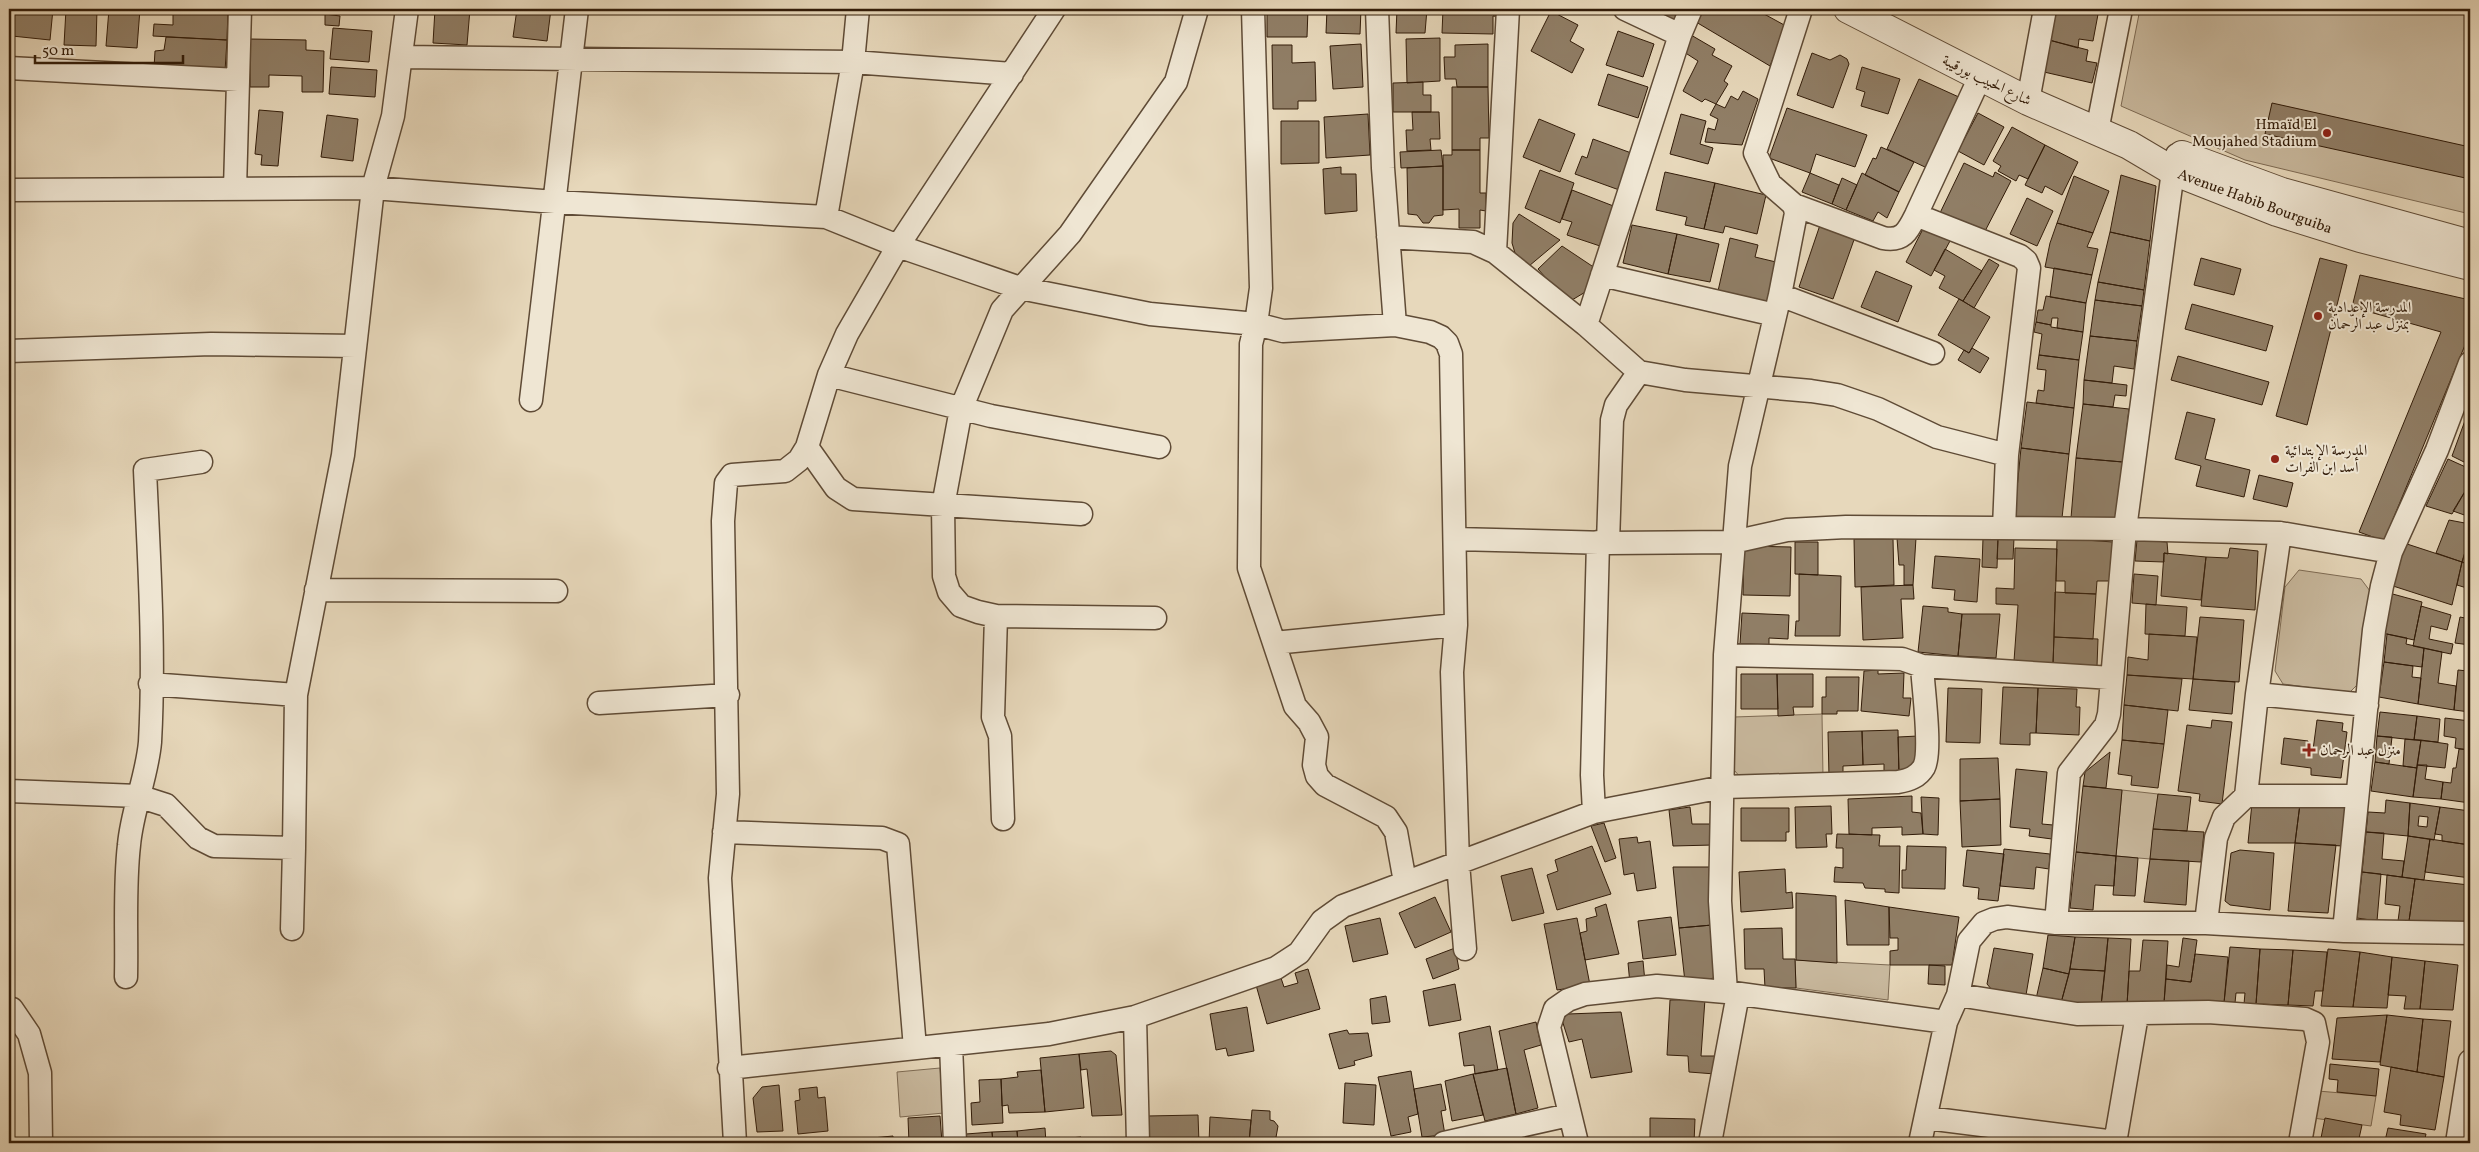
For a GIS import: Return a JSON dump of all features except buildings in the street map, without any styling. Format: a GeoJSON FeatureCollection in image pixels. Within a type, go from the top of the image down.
{"type":"FeatureCollection","features":[{"type":"Feature","properties":{"kind":"street"},"geometry":{"type":"LineString","coordinates":[[235,189],[240,9]]}},
{"type":"Feature","properties":{"kind":"street"},"geometry":{"type":"LineString","coordinates":[[292,930],[296,695],[343,454],[372,188],[393,116],[406,9]]}},
{"type":"Feature","properties":{"kind":"street"},"geometry":{"type":"LineString","coordinates":[[531,400],[578,9]]}},
{"type":"Feature","properties":{"kind":"street"},"geometry":{"type":"LineString","coordinates":[[826,217],[852,62],[858,9]]}},
{"type":"Feature","properties":{"kind":"street"},"geometry":{"type":"LineString","coordinates":[[735,1143],[729,1068],[720,878],[728,794],[728,696],[723,521],[726,483],[732,475],[785,471],[798,460],[808,447],[829,376],[847,334],[898,246],[1054,9]]}},
{"type":"Feature","properties":{"kind":"street"},"geometry":{"type":"LineString","coordinates":[[1155,618],[996,616],[961,606],[950,592],[944,576],[942,506],[960,409],[1002,310],[1070,234],[1176,82],[1197,9]]}},
{"type":"Feature","properties":{"kind":"street"},"geometry":{"type":"LineString","coordinates":[[1253,9],[1261,288],[1251,344],[1249,568],[1296,706],[1318,737],[1314,765],[1318,776],[1325,785],[1386,817],[1396,832],[1406,882]]}},
{"type":"Feature","properties":{"kind":"street"},"geometry":{"type":"LineString","coordinates":[[1377,9],[1379,83],[1395,325]]}},
{"type":"Feature","properties":{"kind":"street"},"geometry":{"type":"LineString","coordinates":[[1495,252],[1508,9]]}},
{"type":"Feature","properties":{"kind":"street"},"geometry":{"type":"LineString","coordinates":[[1625,9],[1680,35]]}},
{"type":"Feature","properties":{"kind":"street"},"geometry":{"type":"LineString","coordinates":[[1586,325],[1680,35],[1691,9]]}},
{"type":"Feature","properties":{"kind":"street"},"geometry":{"type":"LineString","coordinates":[[1801,9],[1754,153],[1770,184],[1794,204],[1893,240],[1907,233],[1980,77]]}},
{"type":"Feature","properties":{"kind":"street"},"geometry":{"type":"LineString","coordinates":[[2028,101],[2045,9]]}},
{"type":"Feature","properties":{"kind":"street"},"geometry":{"type":"LineString","coordinates":[[2097,131],[2121,9]]}},
{"type":"Feature","properties":{"kind":"street","name":"شارع الحبيب بورقيبة"},"geometry":{"type":"LineString","coordinates":[[1865,13],[1980,77],[2028,101],[2129,145]]}},
{"type":"Feature","properties":{"kind":"street"},"geometry":{"type":"LineString","coordinates":[[401,57],[852,62],[1012,74]]}},
{"type":"Feature","properties":{"kind":"street"},"geometry":{"type":"LineString","coordinates":[[9,68],[238,80]]}},
{"type":"Feature","properties":{"kind":"street","name":"Avenue Habib Bourguiba"},"geometry":{"type":"LineString","coordinates":[[2129,145],[2175,162],[2470,244]]}},
{"type":"Feature","properties":{"kind":"street"},"geometry":{"type":"LineString","coordinates":[[2056,923],[2068,773],[2106,725],[2125,529],[2175,162]]}},
{"type":"Feature","properties":{"kind":"street","name":"Avenue Habib Bourguiba"},"geometry":{"type":"LineString","coordinates":[[2175,162],[2277,212],[2360,238],[2470,266]]}},
{"type":"Feature","properties":{"kind":"street"},"geometry":{"type":"LineString","coordinates":[[9,190],[372,188],[555,202],[826,217],[898,246],[1020,288],[1150,314],[1256,324],[1283,331],[1395,325],[1441,336],[1447,343],[1451,354],[1456,624],[1452,672],[1458,863],[1465,949]]}},
{"type":"Feature","properties":{"kind":"street"},"geometry":{"type":"LineString","coordinates":[[1710,1143],[1732,993],[1720,901],[1725,655],[1733,542],[1740,466],[1757,386],[1778,305],[1796,214],[1794,204]]}},
{"type":"Feature","properties":{"kind":"street"},"geometry":{"type":"LineString","coordinates":[[1916,215],[2026,260],[2029,268],[2007,455],[2004,528]]}},
{"type":"Feature","properties":{"kind":"street"},"geometry":{"type":"LineString","coordinates":[[1388,237],[1473,242],[1495,252],[1586,325],[1639,372],[1685,380],[1810,391],[1856,400],[1937,437],[2007,455]]}},
{"type":"Feature","properties":{"kind":"street"},"geometry":{"type":"LineString","coordinates":[[1602,275],[1778,305],[1933,353]]}},
{"type":"Feature","properties":{"kind":"street"},"geometry":{"type":"LineString","coordinates":[[9,351],[211,344],[355,346]]}},
{"type":"Feature","properties":{"kind":"street"},"geometry":{"type":"LineString","coordinates":[[2344,931],[2374,630],[2382,586],[2391,552],[2440,442],[2470,363]]}},
{"type":"Feature","properties":{"kind":"street"},"geometry":{"type":"LineString","coordinates":[[1594,812],[1592,775],[1603,543],[1612,420],[1616,405],[1639,372]]}},
{"type":"Feature","properties":{"kind":"street"},"geometry":{"type":"LineString","coordinates":[[829,376],[992,416],[1159,447]]}},
{"type":"Feature","properties":{"kind":"street"},"geometry":{"type":"LineString","coordinates":[[808,447],[836,488],[845,496],[853,499],[1081,514]]}},
{"type":"Feature","properties":{"kind":"street"},"geometry":{"type":"LineString","coordinates":[[126,977],[128,847],[133,815],[150,743],[151,596],[145,470],[200,462]]}},
{"type":"Feature","properties":{"kind":"street"},"geometry":{"type":"LineString","coordinates":[[1455,539],[1603,543],[1733,542],[1787,530],[1846,528],[2125,529],[2280,533],[2391,552]]}},
{"type":"Feature","properties":{"kind":"street"},"geometry":{"type":"LineString","coordinates":[[2206,924],[2216,838],[2224,817],[2246,796],[2257,694],[2280,533]]}},
{"type":"Feature","properties":{"kind":"street"},"geometry":{"type":"LineString","coordinates":[[316,590],[556,591]]}},
{"type":"Feature","properties":{"kind":"street"},"geometry":{"type":"LineString","coordinates":[[996,616],[993,717],[1000,736],[1003,819]]}},
{"type":"Feature","properties":{"kind":"street"},"geometry":{"type":"LineString","coordinates":[[1274,643],[1456,624]]}},
{"type":"Feature","properties":{"kind":"street"},"geometry":{"type":"LineString","coordinates":[[1725,655],[1902,660],[1922,666],[2112,678]]}},
{"type":"Feature","properties":{"kind":"street"},"geometry":{"type":"LineString","coordinates":[[729,1068],[1049,1034],[1136,1017],[1276,968],[1299,953],[1322,921],[1343,906],[1594,812],[1723,787],[1898,782],[1911,780],[1920,772],[1927,756],[1922,666]]}},
{"type":"Feature","properties":{"kind":"street"},"geometry":{"type":"LineString","coordinates":[[150,684],[296,695]]}},
{"type":"Feature","properties":{"kind":"street"},"geometry":{"type":"LineString","coordinates":[[2257,694],[2367,705]]}},
{"type":"Feature","properties":{"kind":"street"},"geometry":{"type":"LineString","coordinates":[[600,703],[728,696]]}},
{"type":"Feature","properties":{"kind":"street"},"geometry":{"type":"LineString","coordinates":[[9,791],[138,796],[166,805],[198,838],[214,846],[294,848]]}},
{"type":"Feature","properties":{"kind":"street"},"geometry":{"type":"LineString","coordinates":[[2246,796],[2358,796]]}},
{"type":"Feature","properties":{"kind":"street"},"geometry":{"type":"LineString","coordinates":[[724,832],[882,838],[898,844],[915,1048]]}},
{"type":"Feature","properties":{"kind":"street"},"geometry":{"type":"LineString","coordinates":[[1920,1143],[1927,1118],[1946,1022],[1958,995],[1969,941],[1984,923],[2007,917],[2056,923],[2206,924],[2344,931],[2470,933]]}},
{"type":"Feature","properties":{"kind":"street"},"geometry":{"type":"LineString","coordinates":[[1577,1143],[1568,1115],[1550,1027],[1555,1009],[1568,1000],[1585,994],[1657,986],[1732,993],[1946,1022]]}},
{"type":"Feature","properties":{"kind":"street"},"geometry":{"type":"LineString","coordinates":[[1958,995],[2077,1014],[2137,1015],[2208,1012],[2305,1019],[2314,1024],[2318,1042],[2300,1143]]}},
{"type":"Feature","properties":{"kind":"street"},"geometry":{"type":"LineString","coordinates":[[9,1008],[12,1008],[29,1034],[40,1073],[41,1143]]}},
{"type":"Feature","properties":{"kind":"street"},"geometry":{"type":"LineString","coordinates":[[1927,1118],[2115,1143],[2137,1015]]}},
{"type":"Feature","properties":{"kind":"street"},"geometry":{"type":"LineString","coordinates":[[1136,1017],[1138,1143]]}},
{"type":"Feature","properties":{"kind":"street"},"geometry":{"type":"LineString","coordinates":[[951,1044],[955,1143]]}},
{"type":"Feature","properties":{"kind":"street"},"geometry":{"type":"LineString","coordinates":[[2457,1143],[2470,1061]]}},
{"type":"Feature","properties":{"kind":"street"},"geometry":{"type":"LineString","coordinates":[[1444,1143],[1568,1115]]}},
{"type":"Feature","properties":{"kind":"shaded area","name":"Hmaïd El Moujahed Stadium"},"geometry":{"type":"Polygon","coordinates":[[[2140,9],[2470,9],[2470,214],[2245,160],[2121,106],[2140,9]]]}},
{"type":"Feature","properties":{"kind":"shaded area"},"geometry":{"type":"Polygon","coordinates":[[[2299,570],[2361,579],[2370,591],[2357,685],[2350,692],[2328,693],[2321,689],[2283,684],[2275,671],[2285,587],[2299,570]]]}},
{"type":"Feature","properties":{"kind":"shaded area"},"geometry":{"type":"Polygon","coordinates":[[[1822,714],[1823,777],[1742,779],[1734,770],[1734,717],[1822,714]]]}},
{"type":"Feature","properties":{"kind":"shaded area"},"geometry":{"type":"Polygon","coordinates":[[[2122,790],[2158,794],[2150,859],[2116,856],[2122,790]]]}},
{"type":"Feature","properties":{"kind":"shaded area"},"geometry":{"type":"Polygon","coordinates":[[[1795,960],[1890,965],[1888,1000],[1796,988],[1795,960]]]}},
{"type":"Feature","properties":{"kind":"shaded area"},"geometry":{"type":"Polygon","coordinates":[[[940,1068],[944,1113],[900,1117],[897,1072],[940,1068]]]}},
{"type":"Feature","properties":{"kind":"shaded area"},"geometry":{"type":"Polygon","coordinates":[[[2318,1091],[2376,1096],[2371,1126],[2313,1118],[2318,1091]]]}},
{"type":"Feature","properties":{"kind":"place","name":"Hmaïd El Moujahed Stadium"},"geometry":{"type":"Point","coordinates":[2327,133]}},
{"type":"Feature","properties":{"kind":"place","name":"المدرسة الإعدادية بمنزل عبد الرّحمان"},"geometry":{"type":"Point","coordinates":[2318,316]}},
{"type":"Feature","properties":{"kind":"place","name":"المدرسة الإبتدائية أسد ابن الفرات"},"geometry":{"type":"Point","coordinates":[2275,459]}},
{"type":"Feature","properties":{"kind":"place","name":"منزل عبد الرحمان"},"geometry":{"type":"Point","coordinates":[2309,750]}}]}
